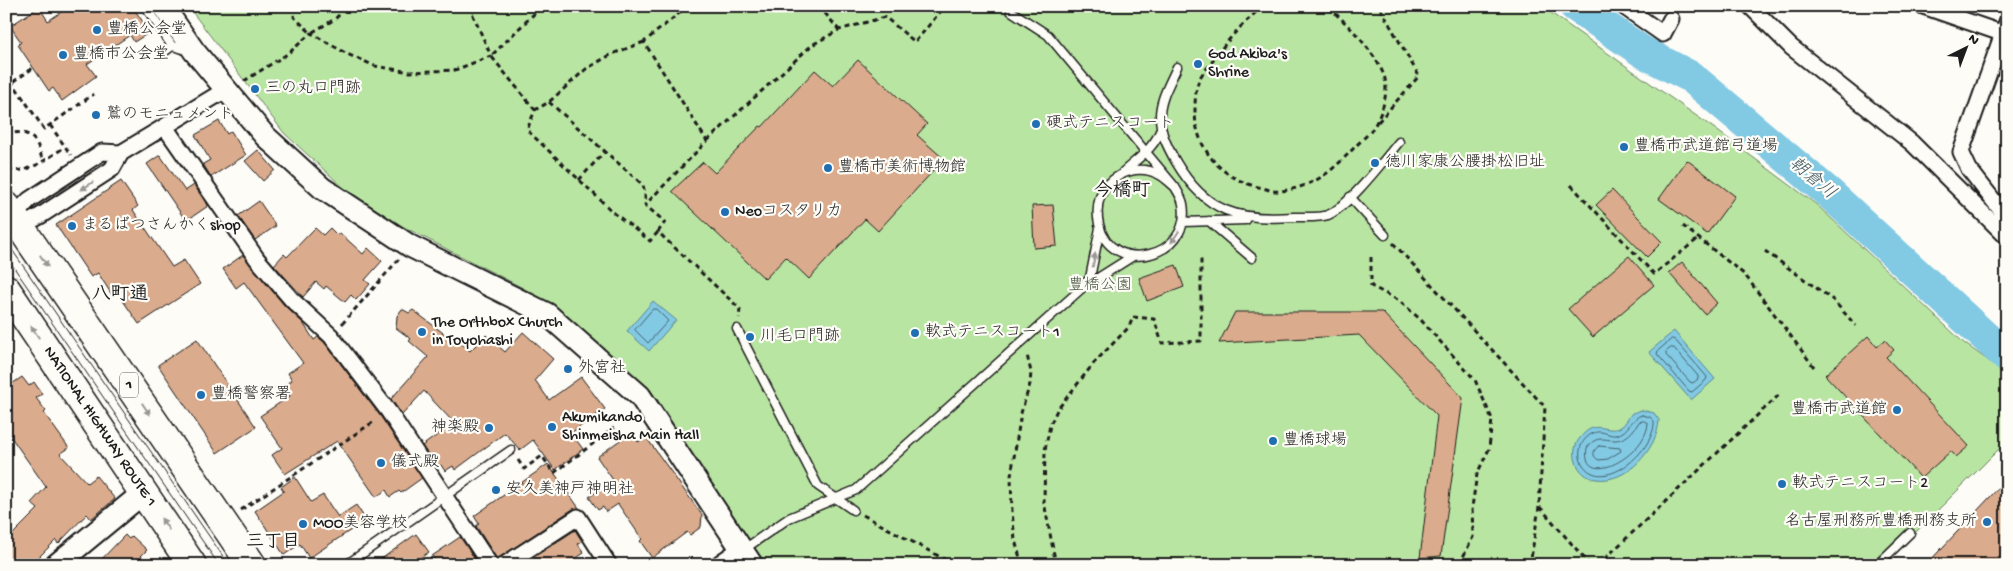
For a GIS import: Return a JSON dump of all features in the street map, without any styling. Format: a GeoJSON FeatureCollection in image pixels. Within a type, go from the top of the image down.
{"type":"FeatureCollection","features":[{"type":"Feature","properties":{"kind":"highway","name":"1"},"geometry":{"type":"LineString","coordinates":[[10,222],[252,565]]}},
{"type":"Feature","properties":{"kind":"highway","name":"NATIONAL HIGHWAY ROUTE 1"},"geometry":{"type":"LineString","coordinates":[[6,289],[192,565]]}},
{"type":"Feature","properties":{"kind":"street"},"geometry":{"type":"LineString","coordinates":[[163,6],[194,52],[234,86],[265,136],[322,188],[410,246],[547,314],[640,396],[747,558],[722,565]]}},
{"type":"Feature","properties":{"kind":"street"},"geometry":{"type":"LineString","coordinates":[[1623,6],[1663,34],[1671,20]]}},
{"type":"Feature","properties":{"kind":"street"},"geometry":{"type":"LineString","coordinates":[[1750,6],[1791,47],[1912,143],[2007,237]]}},
{"type":"Feature","properties":{"kind":"street"},"geometry":{"type":"LineString","coordinates":[[1923,6],[2005,30],[1961,152],[1969,169],[2007,218]]}},
{"type":"Feature","properties":{"kind":"street"},"geometry":{"type":"LineString","coordinates":[[10,222],[29,200],[102,152],[122,153],[234,86]]}},
{"type":"Feature","properties":{"kind":"street"},"geometry":{"type":"LineString","coordinates":[[165,127],[257,258],[292,300],[331,336],[388,412],[490,565]]}},
{"type":"Feature","properties":{"kind":"street"},"geometry":{"type":"LineString","coordinates":[[56,565],[143,493]]}},
{"type":"Feature","properties":{"kind":"street"},"geometry":{"type":"LineString","coordinates":[[504,565],[578,518],[609,565]]}},
{"type":"Feature","properties":{"kind":"lane"},"geometry":{"type":"LineString","coordinates":[[145,6],[172,46],[194,52]]}},
{"type":"Feature","properties":{"kind":"lane"},"geometry":{"type":"LineString","coordinates":[[1011,11],[1048,35],[1146,151],[1175,187],[1183,203],[1183,222],[1176,238],[1162,251],[1148,256],[1133,256],[1119,251],[1108,241],[1100,228],[1097,213],[1100,198],[1107,185],[1146,151],[1159,135],[1161,128]]}},
{"type":"Feature","properties":{"kind":"lane"},"geometry":{"type":"LineString","coordinates":[[164,52],[172,46]]}},
{"type":"Feature","properties":{"kind":"lane"},"geometry":{"type":"LineString","coordinates":[[1177,67],[1162,101],[1160,119],[1166,143],[1182,173],[1200,194],[1224,210],[1242,216],[1264,219]]}},
{"type":"Feature","properties":{"kind":"lane"},"geometry":{"type":"LineString","coordinates":[[1183,222],[1328,215],[1350,197],[1400,142]]}},
{"type":"Feature","properties":{"kind":"lane"},"geometry":{"type":"LineString","coordinates":[[1119,175],[1134,170],[1149,170],[1164,176],[1175,187]]}},
{"type":"Feature","properties":{"kind":"lane"},"geometry":{"type":"LineString","coordinates":[[1350,197],[1385,235]]}},
{"type":"Feature","properties":{"kind":"lane"},"geometry":{"type":"LineString","coordinates":[[1209,221],[1252,258]]}},
{"type":"Feature","properties":{"kind":"lane"},"geometry":{"type":"LineString","coordinates":[[747,558],[789,518],[856,490],[1081,289],[1090,278],[1100,228]]}},
{"type":"Feature","properties":{"kind":"lane"},"geometry":{"type":"LineString","coordinates":[[1081,289],[1133,256]]}},
{"type":"Feature","properties":{"kind":"lane"},"geometry":{"type":"LineString","coordinates":[[737,329],[818,486],[853,510]]}},
{"type":"Feature","properties":{"kind":"lane"},"geometry":{"type":"LineString","coordinates":[[346,565],[511,450]]}},
{"type":"Feature","properties":{"kind":"lane"},"geometry":{"type":"LineString","coordinates":[[1877,565],[1910,533]]}},
{"type":"Feature","properties":{"kind":"path"},"geometry":{"type":"LineString","coordinates":[[6,10],[12,6]]}},
{"type":"Feature","properties":{"kind":"path"},"geometry":{"type":"LineString","coordinates":[[295,6],[294,17],[310,33],[347,54],[375,66],[410,72],[455,70],[491,56],[542,6]]}},
{"type":"Feature","properties":{"kind":"path"},"geometry":{"type":"LineString","coordinates":[[234,86],[289,53],[310,33],[336,19],[348,6]]}},
{"type":"Feature","properties":{"kind":"path"},"geometry":{"type":"LineString","coordinates":[[469,6],[491,56],[535,110]]}},
{"type":"Feature","properties":{"kind":"path"},"geometry":{"type":"LineString","coordinates":[[645,204],[665,222],[650,241],[614,213],[527,130],[535,110],[549,102],[586,69],[612,54],[644,42],[688,6]]}},
{"type":"Feature","properties":{"kind":"path"},"geometry":{"type":"LineString","coordinates":[[819,6],[839,30]]}},
{"type":"Feature","properties":{"kind":"path"},"geometry":{"type":"LineString","coordinates":[[645,204],[707,141],[812,45],[839,30],[885,17],[915,42],[945,6]]}},
{"type":"Feature","properties":{"kind":"path"},"geometry":{"type":"LineString","coordinates":[[1263,6],[1223,44],[1199,80],[1194,102],[1196,126],[1205,149],[1218,167],[1233,179],[1253,187],[1279,192],[1309,185],[1326,175],[1341,162],[1419,76],[1379,6]]}},
{"type":"Feature","properties":{"kind":"path"},"geometry":{"type":"LineString","coordinates":[[1326,6],[1358,36],[1378,63],[1385,78],[1385,98],[1375,125]]}},
{"type":"Feature","properties":{"kind":"path"},"geometry":{"type":"LineString","coordinates":[[644,42],[707,141]]}},
{"type":"Feature","properties":{"kind":"path"},"geometry":{"type":"LineString","coordinates":[[6,87],[33,68]]}},
{"type":"Feature","properties":{"kind":"path"},"geometry":{"type":"LineString","coordinates":[[6,73],[44,129],[94,94]]}},
{"type":"Feature","properties":{"kind":"path"},"geometry":{"type":"LineString","coordinates":[[549,102],[643,185],[646,194],[645,204]]}},
{"type":"Feature","properties":{"kind":"path"},"geometry":{"type":"LineString","coordinates":[[50,125],[72,158]]}},
{"type":"Feature","properties":{"kind":"path"},"geometry":{"type":"LineString","coordinates":[[6,135],[13,132],[23,133],[34,138],[40,149],[42,161]]}},
{"type":"Feature","properties":{"kind":"path"},"geometry":{"type":"LineString","coordinates":[[6,147],[11,144]]}},
{"type":"Feature","properties":{"kind":"path"},"geometry":{"type":"LineString","coordinates":[[8,170],[18,172],[26,170],[64,147]]}},
{"type":"Feature","properties":{"kind":"path"},"geometry":{"type":"LineString","coordinates":[[579,180],[605,151]]}},
{"type":"Feature","properties":{"kind":"path"},"geometry":{"type":"LineString","coordinates":[[1571,185],[1654,274],[1699,238]]}},
{"type":"Feature","properties":{"kind":"path"},"geometry":{"type":"LineString","coordinates":[[1683,226],[1745,275],[1814,367]]}},
{"type":"Feature","properties":{"kind":"path"},"geometry":{"type":"LineString","coordinates":[[658,232],[740,309],[737,329]]}},
{"type":"Feature","properties":{"kind":"path"},"geometry":{"type":"LineString","coordinates":[[1385,235],[1546,407],[1539,506],[1530,565]]}},
{"type":"Feature","properties":{"kind":"path"},"geometry":{"type":"LineString","coordinates":[[331,336],[410,246]]}},
{"type":"Feature","properties":{"kind":"path"},"geometry":{"type":"LineString","coordinates":[[1765,251],[1833,300],[1856,326]]}},
{"type":"Feature","properties":{"kind":"path"},"geometry":{"type":"LineString","coordinates":[[1056,565],[1044,502],[1044,486],[1045,450],[1050,425],[1057,410],[1094,363],[1129,327],[1133,317],[1154,320],[1162,343],[1201,341],[1201,257]]}},
{"type":"Feature","properties":{"kind":"path"},"geometry":{"type":"LineString","coordinates":[[1371,257],[1371,286],[1398,300],[1420,319],[1475,380],[1492,419],[1490,449],[1477,474],[1472,507],[1473,537],[1459,565]]}},
{"type":"Feature","properties":{"kind":"path"},"geometry":{"type":"LineString","coordinates":[[1022,565],[1014,530],[1011,476],[1018,428],[1030,384],[1031,372],[1027,355]]}},
{"type":"Feature","properties":{"kind":"path"},"geometry":{"type":"LineString","coordinates":[[1598,565],[1778,395]]}},
{"type":"Feature","properties":{"kind":"path"},"geometry":{"type":"LineString","coordinates":[[239,510],[388,412]]}},
{"type":"Feature","properties":{"kind":"path"},"geometry":{"type":"LineString","coordinates":[[511,450],[524,469],[542,456],[554,473],[614,428]]}},
{"type":"Feature","properties":{"kind":"path"},"geometry":{"type":"LineString","coordinates":[[1539,506],[1590,565]]}},
{"type":"Feature","properties":{"kind":"path"},"geometry":{"type":"LineString","coordinates":[[853,510],[955,565]]}},
{"type":"Feature","properties":{"kind":"path"},"geometry":{"type":"LineString","coordinates":[[1061,565],[1072,561],[1074,565]]}},
{"type":"Feature","properties":{"kind":"green space","name":"豊橋公園"},"geometry":{"type":"Polygon","coordinates":[[[205,6],[1541,6],[1715,129],[1817,205],[1964,343],[2007,374],[2007,441],[1883,565],[766,565],[726,508],[657,399],[554,306],[402,226],[346,190],[284,133],[193,13],[205,6]]]}},
{"type":"Feature","properties":{"kind":"water"},"geometry":{"type":"Polygon","coordinates":[[[653,301],[676,320],[649,351],[627,331],[653,301]]]}},
{"type":"Feature","properties":{"kind":"water"},"geometry":{"type":"Polygon","coordinates":[[[1674,331],[1715,379],[1691,400],[1649,352],[1674,331]]]}},
{"type":"Feature","properties":{"kind":"water"},"geometry":{"type":"Polygon","coordinates":[[[1642,410],[1654,413],[1659,420],[1653,442],[1639,462],[1619,476],[1608,479],[1596,479],[1584,474],[1579,469],[1575,457],[1576,444],[1580,438],[1586,432],[1596,427],[1616,429],[1621,427],[1632,413],[1642,410]]]}},
{"type":"Feature","properties":{"kind":"building","name":"豊橋市公会堂"},"geometry":{"type":"Polygon","coordinates":[[[70,6],[132,6],[150,32],[134,42],[130,35],[87,64],[96,76],[62,101],[53,88],[49,91],[18,45],[21,42],[10,26],[39,7],[48,21],[70,6]]]}},
{"type":"Feature","properties":{"kind":"building","name":"豊橋市美術博物館"},"geometry":{"type":"Polygon","coordinates":[[[858,60],[927,124],[917,135],[944,159],[878,231],[865,219],[809,279],[786,257],[765,279],[672,191],[703,162],[715,173],[760,126],[762,127],[815,70],[833,86],[858,60]]]}},
{"type":"Feature","properties":{"kind":"building"},"geometry":{"type":"Polygon","coordinates":[[[219,121],[227,134],[231,131],[246,155],[211,177],[203,164],[210,160],[195,135],[219,121]]]}},
{"type":"Feature","properties":{"kind":"building"},"geometry":{"type":"Polygon","coordinates":[[[258,150],[275,170],[263,181],[245,161],[258,150]]]}},
{"type":"Feature","properties":{"kind":"building"},"geometry":{"type":"Polygon","coordinates":[[[160,155],[185,191],[194,185],[208,206],[186,221],[147,164],[160,155]]]}},
{"type":"Feature","properties":{"kind":"building"},"geometry":{"type":"Polygon","coordinates":[[[1687,160],[1735,196],[1707,234],[1659,199],[1687,160]]]}},
{"type":"Feature","properties":{"kind":"building"},"geometry":{"type":"Polygon","coordinates":[[[121,181],[138,206],[133,210],[172,267],[184,260],[200,284],[139,324],[117,292],[112,295],[98,273],[91,277],[56,225],[121,181]]]}},
{"type":"Feature","properties":{"kind":"building"},"geometry":{"type":"Polygon","coordinates":[[[1612,190],[1662,242],[1647,257],[1596,205],[1612,190]]]}},
{"type":"Feature","properties":{"kind":"building"},"geometry":{"type":"Polygon","coordinates":[[[259,201],[276,226],[255,240],[238,216],[259,201]]]}},
{"type":"Feature","properties":{"kind":"building"},"geometry":{"type":"Polygon","coordinates":[[[1053,205],[1057,246],[1034,248],[1032,206],[1053,205]]]}},
{"type":"Feature","properties":{"kind":"building"},"geometry":{"type":"Polygon","coordinates":[[[315,228],[323,235],[330,228],[337,235],[340,233],[363,254],[368,248],[382,261],[365,280],[370,284],[356,300],[351,295],[345,302],[326,286],[324,289],[316,282],[303,297],[274,265],[284,254],[287,257],[315,228]]]}},
{"type":"Feature","properties":{"kind":"building"},"geometry":{"type":"Polygon","coordinates":[[[243,255],[285,306],[303,323],[314,340],[318,337],[324,342],[381,417],[422,478],[401,493],[399,491],[390,497],[386,490],[376,497],[337,441],[285,474],[272,455],[282,448],[260,416],[290,396],[284,386],[292,380],[288,373],[303,363],[244,282],[236,288],[223,269],[243,255]]]}},
{"type":"Feature","properties":{"kind":"building"},"geometry":{"type":"Polygon","coordinates":[[[1629,256],[1654,285],[1593,337],[1568,309],[1629,256]]]}},
{"type":"Feature","properties":{"kind":"building"},"geometry":{"type":"Polygon","coordinates":[[[1682,262],[1717,303],[1705,314],[1669,273],[1682,262]]]}},
{"type":"Feature","properties":{"kind":"building"},"geometry":{"type":"Polygon","coordinates":[[[1176,265],[1184,287],[1147,301],[1139,278],[1176,265]]]}},
{"type":"Feature","properties":{"kind":"building"},"geometry":{"type":"Polygon","coordinates":[[[402,309],[409,313],[413,310],[459,345],[461,343],[470,351],[486,335],[505,352],[523,332],[553,359],[535,380],[549,400],[581,377],[605,409],[571,433],[583,449],[555,470],[533,440],[520,450],[505,433],[455,470],[453,466],[445,471],[441,465],[437,468],[422,446],[454,423],[424,391],[402,415],[391,399],[428,357],[409,341],[411,339],[396,328],[397,316],[402,309]]]}},
{"type":"Feature","properties":{"kind":"building"},"geometry":{"type":"Polygon","coordinates":[[[1235,312],[1382,312],[1463,398],[1441,556],[1420,558],[1437,416],[1359,335],[1219,343],[1235,312]]]}},
{"type":"Feature","properties":{"kind":"building","name":"豊橋市武道館"},"geometry":{"type":"Polygon","coordinates":[[[1868,336],[1877,347],[1885,340],[1894,350],[1886,357],[1969,446],[1956,457],[1951,451],[1921,478],[1825,375],[1868,336]]]}},
{"type":"Feature","properties":{"kind":"building"},"geometry":{"type":"Polygon","coordinates":[[[197,339],[256,427],[217,453],[158,365],[197,339]]]}},
{"type":"Feature","properties":{"kind":"building"},"geometry":{"type":"Polygon","coordinates":[[[22,377],[29,386],[34,382],[42,394],[36,398],[46,411],[44,413],[69,448],[60,454],[87,483],[96,476],[115,499],[91,519],[87,514],[58,544],[56,540],[31,565],[6,565],[6,541],[38,509],[31,503],[46,487],[6,430],[6,388],[22,377]]]}},
{"type":"Feature","properties":{"kind":"building"},"geometry":{"type":"Polygon","coordinates":[[[631,432],[638,442],[646,437],[702,515],[701,527],[690,535],[687,532],[652,558],[640,541],[642,539],[618,504],[606,512],[603,507],[598,510],[589,497],[613,480],[597,457],[631,432]]]}},
{"type":"Feature","properties":{"kind":"building"},"geometry":{"type":"Polygon","coordinates":[[[548,464],[579,508],[573,509],[497,559],[476,526],[479,524],[474,516],[548,464]]]}},
{"type":"Feature","properties":{"kind":"building"},"geometry":{"type":"Polygon","coordinates":[[[295,477],[311,502],[323,495],[338,517],[356,505],[366,520],[309,558],[300,544],[284,555],[255,511],[284,491],[281,487],[295,477]]]}},
{"type":"Feature","properties":{"kind":"building","name":"名古屋刑務所豊橋刑務支所"},"geometry":{"type":"Polygon","coordinates":[[[2007,479],[2007,565],[1926,565],[2007,479]]]}},
{"type":"Feature","properties":{"kind":"building"},"geometry":{"type":"Polygon","coordinates":[[[575,530],[582,541],[578,544],[584,553],[566,565],[522,565],[575,530]]]}},
{"type":"Feature","properties":{"kind":"building"},"geometry":{"type":"Polygon","coordinates":[[[416,534],[429,552],[410,565],[373,565],[416,534]]]}},
{"type":"Feature","properties":{"kind":"building"},"geometry":{"type":"Polygon","coordinates":[[[125,535],[129,539],[132,536],[147,550],[141,556],[151,565],[96,565],[125,535]]]}},
{"type":"Feature","properties":{"kind":"building"},"geometry":{"type":"Polygon","coordinates":[[[460,537],[479,565],[438,565],[432,556],[460,537]]]}},
{"type":"Feature","properties":{"kind":"waterway","name":"朝倉川"},"geometry":{"type":"LineString","coordinates":[[1575,6],[1643,52],[1691,77],[1830,194],[2007,357]]}},
{"type":"Feature","properties":{"kind":"tram line"},"geometry":{"type":"LineString","coordinates":[[6,241],[229,565]]}},
{"type":"Feature","properties":{"kind":"tram line"},"geometry":{"type":"LineString","coordinates":[[6,256],[219,565]]}},
{"type":"Feature","properties":{"kind":"place","name":"豊橋公会堂"},"geometry":{"type":"Point","coordinates":[97,30]}},
{"type":"Feature","properties":{"kind":"place","name":"豊橋市公会堂"},"geometry":{"type":"Point","coordinates":[63,55]}},
{"type":"Feature","properties":{"kind":"place","name":"God Akiba's Shrine"},"geometry":{"type":"Point","coordinates":[1198,64]}},
{"type":"Feature","properties":{"kind":"place","name":"三の丸口門跡"},"geometry":{"type":"Point","coordinates":[255,89]}},
{"type":"Feature","properties":{"kind":"place","name":"鷲のモニュメント"},"geometry":{"type":"Point","coordinates":[96,115]}},
{"type":"Feature","properties":{"kind":"place","name":"硬式テニスコート"},"geometry":{"type":"Point","coordinates":[1036,124]}},
{"type":"Feature","properties":{"kind":"place","name":"豊橋市武道館弓道場"},"geometry":{"type":"Point","coordinates":[1624,147]}},
{"type":"Feature","properties":{"kind":"place","name":"徳川家康公腰掛松旧址"},"geometry":{"type":"Point","coordinates":[1375,163]}},
{"type":"Feature","properties":{"kind":"place","name":"豊橋市美術博物館"},"geometry":{"type":"Point","coordinates":[828,168]}},
{"type":"Feature","properties":{"kind":"place","name":"Neoコスタリカ"},"geometry":{"type":"Point","coordinates":[725,212]}},
{"type":"Feature","properties":{"kind":"place","name":"まるばつさんかくshop"},"geometry":{"type":"Point","coordinates":[72,226]}},
{"type":"Feature","properties":{"kind":"place","name":"The Orthbox Church in Toyohashi"},"geometry":{"type":"Point","coordinates":[422,332]}},
{"type":"Feature","properties":{"kind":"place","name":"軟式テニスコート1"},"geometry":{"type":"Point","coordinates":[915,333]}},
{"type":"Feature","properties":{"kind":"place","name":"川毛口門跡"},"geometry":{"type":"Point","coordinates":[750,337]}},
{"type":"Feature","properties":{"kind":"place","name":"外宮社"},"geometry":{"type":"Point","coordinates":[568,369]}},
{"type":"Feature","properties":{"kind":"place","name":"豊橋警察署"},"geometry":{"type":"Point","coordinates":[201,395]}},
{"type":"Feature","properties":{"kind":"place","name":"豊橋市武道館"},"geometry":{"type":"Point","coordinates":[1897,410]}},
{"type":"Feature","properties":{"kind":"place","name":"Akumikando Shinmeisha Main Hall"},"geometry":{"type":"Point","coordinates":[552,427]}},
{"type":"Feature","properties":{"kind":"place","name":"神楽殿"},"geometry":{"type":"Point","coordinates":[489,428]}},
{"type":"Feature","properties":{"kind":"place","name":"豊橋球場"},"geometry":{"type":"Point","coordinates":[1273,441]}},
{"type":"Feature","properties":{"kind":"place","name":"儀式殿"},"geometry":{"type":"Point","coordinates":[381,463]}},
{"type":"Feature","properties":{"kind":"place","name":"軟式テニスコート2"},"geometry":{"type":"Point","coordinates":[1782,484]}},
{"type":"Feature","properties":{"kind":"place","name":"安久美神戸神明社"},"geometry":{"type":"Point","coordinates":[496,490]}},
{"type":"Feature","properties":{"kind":"place","name":"名古屋刑務所豊橋刑務支所"},"geometry":{"type":"Point","coordinates":[1987,522]}},
{"type":"Feature","properties":{"kind":"place","name":"MOO美容学校"},"geometry":{"type":"Point","coordinates":[303,524]}},
{"type":"Feature","properties":{"kind":"district","name":"今橋町"},"geometry":{"type":"Point","coordinates":[1122,191]}},
{"type":"Feature","properties":{"kind":"district","name":"八町通"},"geometry":{"type":"Point","coordinates":[120,295]}},
{"type":"Feature","properties":{"kind":"district","name":"三丁目"},"geometry":{"type":"Point","coordinates":[273,542]}}]}
